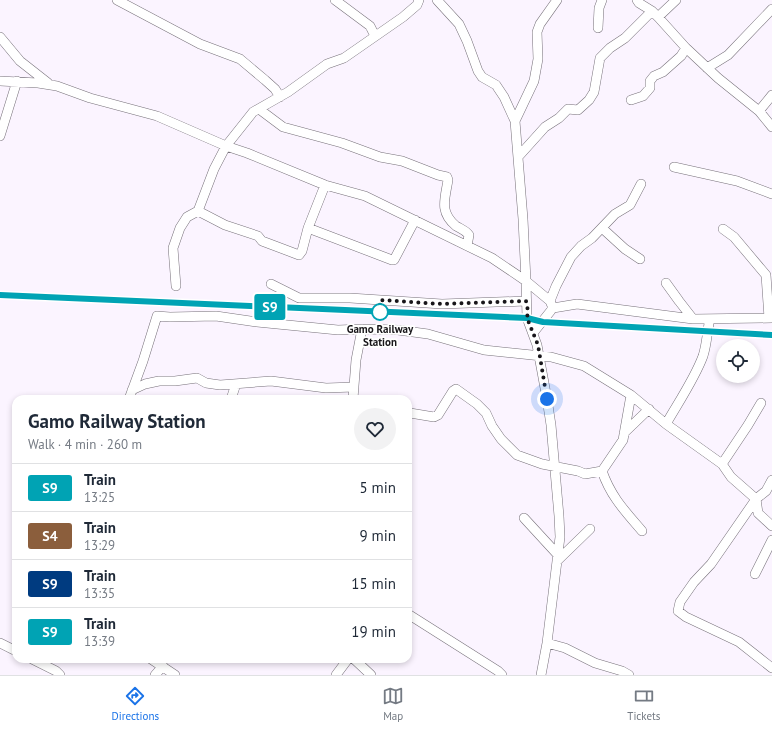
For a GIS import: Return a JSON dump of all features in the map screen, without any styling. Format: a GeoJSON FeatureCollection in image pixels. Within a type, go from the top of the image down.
{"type":"FeatureCollection","features":[{"type":"Feature","properties":{"kind":"street"},"geometry":{"type":"LineString","coordinates":[[117,0],[200,44],[240,60],[275,89],[280,97]]}},
{"type":"Feature","properties":{"kind":"street"},"geometry":{"type":"LineString","coordinates":[[335,0],[370,26],[376,36]]}},
{"type":"Feature","properties":{"kind":"street"},"geometry":{"type":"LineString","coordinates":[[176,286],[173,248],[180,228],[187,218],[198,211],[214,169],[226,146],[249,117],[327,64],[344,58],[376,36],[403,17],[417,5],[419,0]]}},
{"type":"Feature","properties":{"kind":"street"},"geometry":{"type":"LineString","coordinates":[[437,0],[459,24],[478,71],[482,77],[496,85],[504,97],[515,121],[523,220],[526,301],[528,311],[527,318],[540,356],[551,425],[559,516],[558,558],[547,643],[541,675]]}},
{"type":"Feature","properties":{"kind":"street"},"geometry":{"type":"LineString","coordinates":[[515,121],[534,81],[538,59],[537,32],[540,24],[557,0]]}},
{"type":"Feature","properties":{"kind":"street"},"geometry":{"type":"LineString","coordinates":[[598,28],[599,8],[602,0]]}},
{"type":"Feature","properties":{"kind":"street"},"geometry":{"type":"LineString","coordinates":[[638,0],[639,3],[655,14],[686,48],[759,112],[772,126]]}},
{"type":"Feature","properties":{"kind":"street"},"geometry":{"type":"LineString","coordinates":[[518,157],[545,127],[560,118],[568,109],[578,110],[589,100],[594,92],[600,58],[610,48],[676,0]]}},
{"type":"Feature","properties":{"kind":"street"},"geometry":{"type":"LineString","coordinates":[[708,68],[728,54],[772,9]]}},
{"type":"Feature","properties":{"kind":"street"},"geometry":{"type":"LineString","coordinates":[[0,37],[20,61],[49,85]]}},
{"type":"Feature","properties":{"kind":"street"},"geometry":{"type":"LineString","coordinates":[[631,100],[643,96],[650,88],[650,81],[654,76],[668,68],[681,56],[686,48]]}},
{"type":"Feature","properties":{"kind":"street"},"geometry":{"type":"LineString","coordinates":[[0,81],[18,81],[49,85],[157,116],[226,146],[248,153],[325,185],[365,196],[502,264],[514,274],[526,281],[551,304],[577,304],[693,319],[770,318],[766,275],[734,237],[723,229]]}},
{"type":"Feature","properties":{"kind":"street"},"geometry":{"type":"LineString","coordinates":[[0,136],[18,81]]}},
{"type":"Feature","properties":{"kind":"street"},"geometry":{"type":"LineString","coordinates":[[759,112],[772,95]]}},
{"type":"Feature","properties":{"kind":"street"},"geometry":{"type":"LineString","coordinates":[[259,109],[283,127],[342,143],[380,156],[402,160],[438,175],[447,177],[448,180],[444,205],[446,217],[466,231],[468,235],[467,246]]}},
{"type":"Feature","properties":{"kind":"street"},"geometry":{"type":"LineString","coordinates":[[674,166],[737,181],[772,194]]}},
{"type":"Feature","properties":{"kind":"street"},"geometry":{"type":"LineString","coordinates":[[533,332],[551,304],[556,286],[571,257],[602,228],[607,221],[630,205],[641,184]]}},
{"type":"Feature","properties":{"kind":"street"},"geometry":{"type":"LineString","coordinates":[[198,211],[225,224],[258,236],[262,241],[299,255],[302,251],[308,228],[325,185]]}},
{"type":"Feature","properties":{"kind":"street"},"geometry":{"type":"LineString","coordinates":[[308,228],[394,260],[415,220]]}},
{"type":"Feature","properties":{"kind":"street"},"geometry":{"type":"LineString","coordinates":[[602,228],[640,259]]}},
{"type":"Feature","properties":{"kind":"street"},"geometry":{"type":"LineString","coordinates":[[666,283],[693,319]]}},
{"type":"Feature","properties":{"kind":"street"},"geometry":{"type":"LineString","coordinates":[[271,284],[299,298],[350,298],[442,304],[526,301]]}},
{"type":"Feature","properties":{"kind":"street"},"geometry":{"type":"LineString","coordinates":[[131,394],[157,316],[216,316],[257,322],[338,330],[398,330],[428,334],[484,350],[551,357],[584,366],[631,395],[666,424],[722,464],[731,477],[756,499],[758,513],[772,526]]}},
{"type":"Feature","properties":{"kind":"street"},"geometry":{"type":"LineString","coordinates":[[666,424],[703,356],[710,319]]}},
{"type":"Feature","properties":{"kind":"street"},"geometry":{"type":"LineString","coordinates":[[353,395],[356,360],[362,329]]}},
{"type":"Feature","properties":{"kind":"street"},"geometry":{"type":"LineString","coordinates":[[131,394],[145,384],[159,381],[175,381],[197,378],[206,383],[220,385],[271,381],[326,388],[354,388]]}},
{"type":"Feature","properties":{"kind":"street"},"geometry":{"type":"LineString","coordinates":[[232,395],[236,384]]}},
{"type":"Feature","properties":{"kind":"street"},"geometry":{"type":"LineString","coordinates":[[412,413],[434,417],[438,415],[453,390],[456,389],[477,404],[486,413],[492,426],[501,439],[517,455],[542,464],[586,474],[602,471],[623,440],[631,395]]}},
{"type":"Feature","properties":{"kind":"street"},"geometry":{"type":"LineString","coordinates":[[722,464],[752,420],[761,403]]}},
{"type":"Feature","properties":{"kind":"street"},"geometry":{"type":"LineString","coordinates":[[624,433],[649,409]]}},
{"type":"Feature","properties":{"kind":"street"},"geometry":{"type":"LineString","coordinates":[[602,471],[610,491],[642,531]]}},
{"type":"Feature","properties":{"kind":"street"},"geometry":{"type":"LineString","coordinates":[[772,480],[769,489],[756,499],[711,564],[694,582],[680,602],[678,611],[686,617],[739,642],[772,668]]}},
{"type":"Feature","properties":{"kind":"street"},"geometry":{"type":"LineString","coordinates":[[524,518],[558,558]]}},
{"type":"Feature","properties":{"kind":"street"},"geometry":{"type":"LineString","coordinates":[[558,558],[590,529]]}},
{"type":"Feature","properties":{"kind":"street"},"geometry":{"type":"LineString","coordinates":[[756,574],[772,540]]}},
{"type":"Feature","properties":{"kind":"street"},"geometry":{"type":"LineString","coordinates":[[412,617],[502,675]]}},
{"type":"Feature","properties":{"kind":"street"},"geometry":{"type":"LineString","coordinates":[[0,642],[12,649]]}},
{"type":"Feature","properties":{"kind":"street"},"geometry":{"type":"LineString","coordinates":[[547,643],[565,648],[595,662],[622,671],[629,675]]}},
{"type":"Feature","properties":{"kind":"street"},"geometry":{"type":"LineString","coordinates":[[39,663],[60,675]]}},
{"type":"Feature","properties":{"kind":"street"},"geometry":{"type":"LineString","coordinates":[[158,663],[175,675]]}},
{"type":"Feature","properties":{"kind":"street"},"geometry":{"type":"LineString","coordinates":[[336,675],[345,663]]}},
{"type":"Feature","properties":{"kind":"street"},"geometry":{"type":"LineString","coordinates":[[358,663],[371,675]]}},
{"type":"Feature","properties":{"kind":"street"},"geometry":{"type":"LineString","coordinates":[[155,675],[163,666]]}},
{"type":"Feature","properties":{"kind":"railway"},"geometry":{"type":"LineString","coordinates":[[0,295],[527,318],[543,321],[772,335]]}},
{"type":"Feature","properties":{"kind":"train","name":"S9"},"geometry":{"type":"LineString","coordinates":[[0,295],[527,318],[543,322],[772,335]]}},
{"type":"Feature","properties":{"kind":"place","name":"Gamo Railway Station"},"geometry":{"type":"Point","coordinates":[380,312]}},
{"type":"Feature","properties":{"kind":"route"},"geometry":{"type":"LineString","coordinates":[[380,312],[380,300],[442,304],[526,301],[528,311],[527,318],[538,345],[547,399]]}}]}
